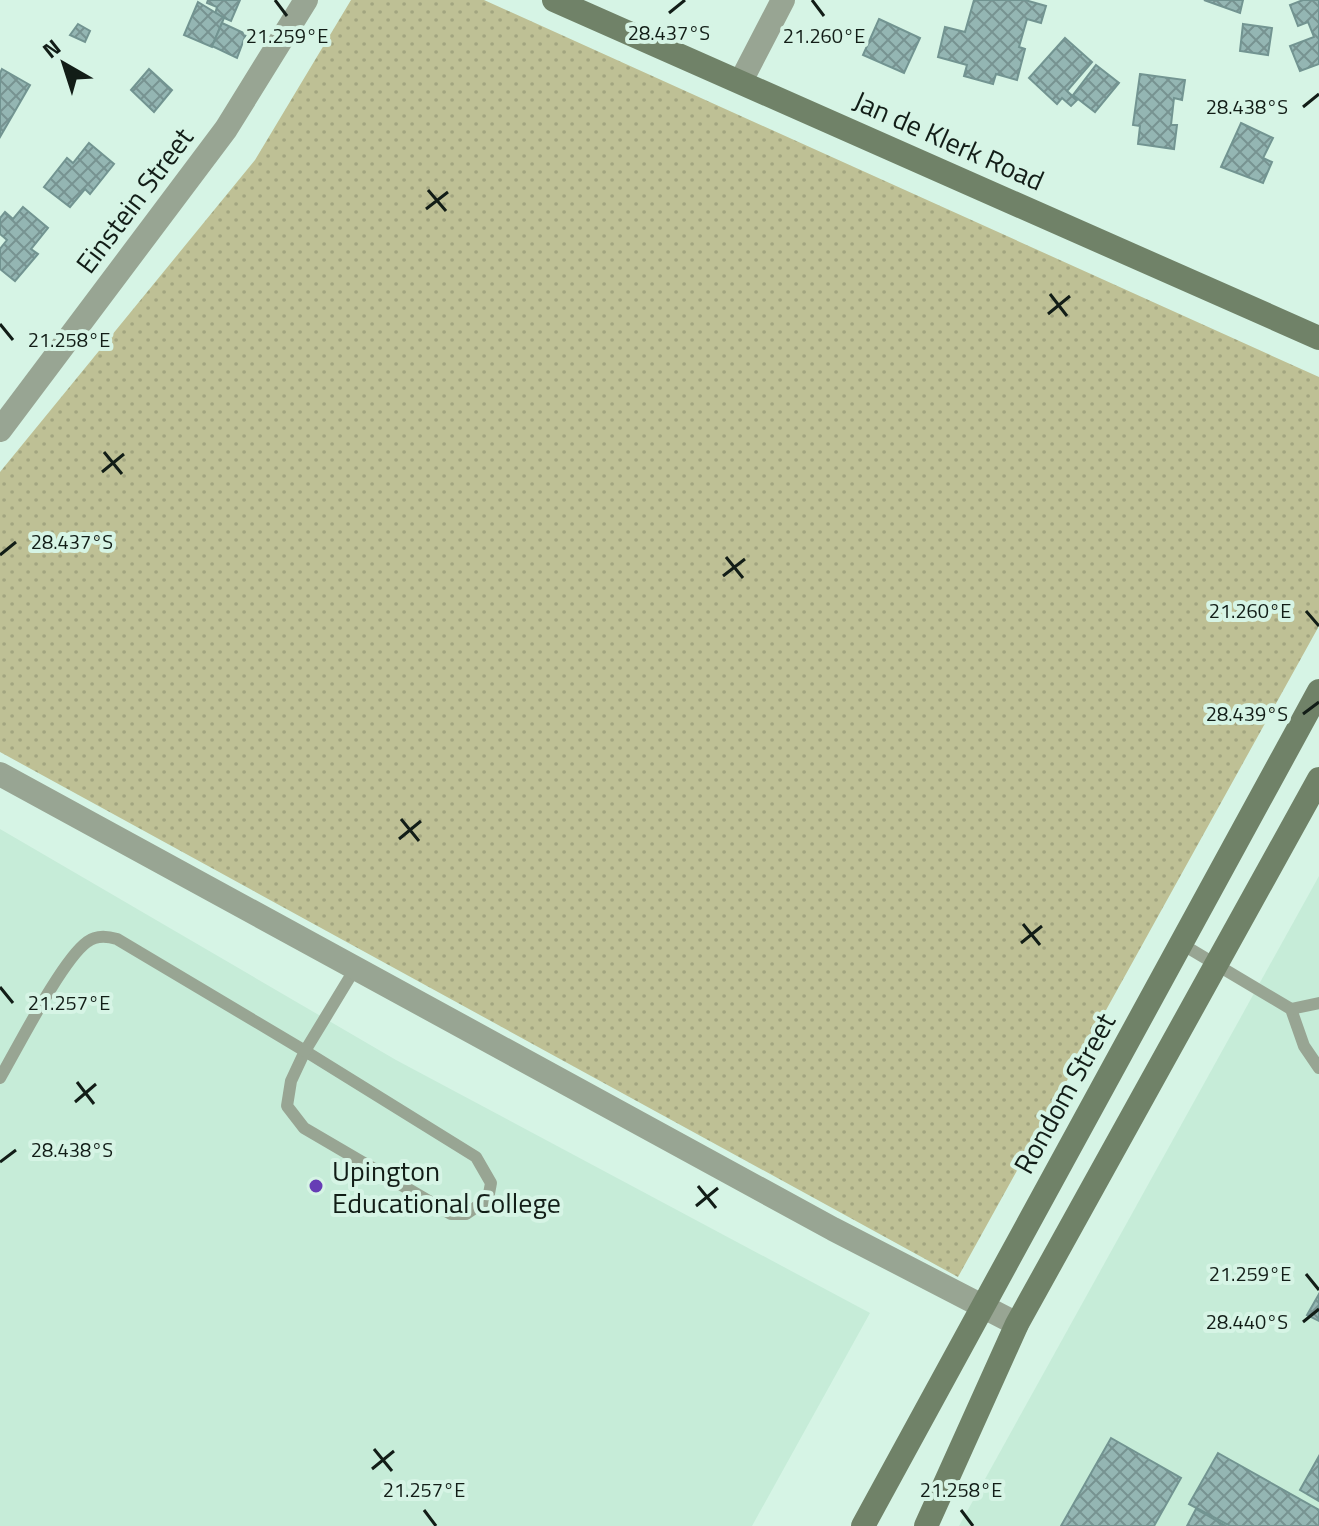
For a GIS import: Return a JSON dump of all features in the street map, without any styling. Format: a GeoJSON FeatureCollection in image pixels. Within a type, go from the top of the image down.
{"type":"FeatureCollection","features":[{"type":"Feature","properties":{"kind":"street","name":"Einstein Street"},"geometry":{"type":"LineString","coordinates":[[0,430],[226,129],[306,0]]}},
{"type":"Feature","properties":{"kind":"street","name":"Jan de Klerk Road"},"geometry":{"type":"LineString","coordinates":[[554,0],[1319,338]]}},
{"type":"Feature","properties":{"kind":"street"},"geometry":{"type":"LineString","coordinates":[[741,81],[783,0]]}},
{"type":"Feature","properties":{"kind":"street","name":"Rondom Street"},"geometry":{"type":"LineString","coordinates":[[863,1526],[1319,691]]}},
{"type":"Feature","properties":{"kind":"street"},"geometry":{"type":"LineString","coordinates":[[0,774],[1017,1324]]}},
{"type":"Feature","properties":{"kind":"street"},"geometry":{"type":"LineString","coordinates":[[926,1526],[1017,1324],[1319,779]]}},
{"type":"Feature","properties":{"kind":"lane"},"geometry":{"type":"LineString","coordinates":[[0,1078],[44,1002],[80,950],[88,941],[108,936],[305,1051],[476,1157],[491,1183],[488,1199],[466,1214],[451,1214],[304,1128],[287,1106],[291,1081],[305,1051],[356,967]]}},
{"type":"Feature","properties":{"kind":"lane"},"geometry":{"type":"LineString","coordinates":[[1180,943],[1291,1009],[1304,1046],[1319,1068]]}},
{"type":"Feature","properties":{"kind":"lane"},"geometry":{"type":"LineString","coordinates":[[1291,1009],[1319,1003]]}},
{"type":"Feature","properties":{"kind":"shaded area"},"geometry":{"type":"Polygon","coordinates":[[[351,0],[484,0],[1319,377],[1319,626],[958,1277],[0,752],[0,472],[255,160],[351,0]]]}},
{"type":"Feature","properties":{"kind":"shaded area","name":"Upington Educational College"},"geometry":{"type":"Polygon","coordinates":[[[0,829],[396,1060],[870,1313],[752,1526],[0,1526],[0,829]]]}},
{"type":"Feature","properties":{"kind":"shaded area"},"geometry":{"type":"Polygon","coordinates":[[[1319,876],[1319,1526],[959,1526],[1319,876]]]}},
{"type":"Feature","properties":{"kind":"building"},"geometry":{"type":"Polygon","coordinates":[[[208,0],[240,0],[231,21],[215,14],[217,7],[207,3],[208,0]]]}},
{"type":"Feature","properties":{"kind":"building"},"geometry":{"type":"Polygon","coordinates":[[[974,0],[1025,0],[1046,6],[1041,23],[1027,19],[1019,47],[1025,49],[1017,80],[996,74],[993,84],[964,76],[967,65],[938,57],[945,27],[965,32],[974,0]]]}},
{"type":"Feature","properties":{"kind":"building"},"geometry":{"type":"Polygon","coordinates":[[[1204,0],[1243,0],[1240,13],[1204,0]]]}},
{"type":"Feature","properties":{"kind":"building"},"geometry":{"type":"Polygon","coordinates":[[[1303,0],[1319,0],[1319,64],[1300,71],[1290,46],[1314,37],[1308,22],[1298,26],[1290,5],[1303,0]]]}},
{"type":"Feature","properties":{"kind":"building"},"geometry":{"type":"Polygon","coordinates":[[[198,2],[224,18],[212,47],[184,35],[198,2]]]}},
{"type":"Feature","properties":{"kind":"building"},"geometry":{"type":"Polygon","coordinates":[[[879,19],[920,38],[904,73],[863,55],[879,19]]]}},
{"type":"Feature","properties":{"kind":"building"},"geometry":{"type":"Polygon","coordinates":[[[222,23],[246,34],[237,58],[212,46],[222,23]]]}},
{"type":"Feature","properties":{"kind":"building"},"geometry":{"type":"Polygon","coordinates":[[[78,24],[90,31],[85,42],[70,35],[78,24]]]}},
{"type":"Feature","properties":{"kind":"building"},"geometry":{"type":"Polygon","coordinates":[[[1243,24],[1272,28],[1268,55],[1240,51],[1243,24]]]}},
{"type":"Feature","properties":{"kind":"building"},"geometry":{"type":"Polygon","coordinates":[[[1065,38],[1092,62],[1067,91],[1077,100],[1071,106],[1062,98],[1057,104],[1029,78],[1065,38]]]}},
{"type":"Feature","properties":{"kind":"building"},"geometry":{"type":"Polygon","coordinates":[[[1096,65],[1119,83],[1095,112],[1073,95],[1096,65]]]}},
{"type":"Feature","properties":{"kind":"building"},"geometry":{"type":"Polygon","coordinates":[[[2,69],[30,85],[0,137],[0,73],[2,69]]]}},
{"type":"Feature","properties":{"kind":"building"},"geometry":{"type":"Polygon","coordinates":[[[149,69],[172,90],[154,112],[131,90],[149,69]]]}},
{"type":"Feature","properties":{"kind":"building"},"geometry":{"type":"Polygon","coordinates":[[[1140,74],[1185,80],[1182,100],[1174,98],[1171,125],[1177,125],[1174,149],[1138,144],[1140,126],[1133,125],[1140,74]]]}},
{"type":"Feature","properties":{"kind":"building"},"geometry":{"type":"Polygon","coordinates":[[[1241,123],[1273,138],[1263,158],[1272,162],[1263,183],[1221,167],[1241,123]]]}},
{"type":"Feature","properties":{"kind":"building"},"geometry":{"type":"Polygon","coordinates":[[[89,143],[114,164],[90,194],[85,189],[70,207],[44,187],[67,158],[73,163],[89,143]]]}},
{"type":"Feature","properties":{"kind":"building"},"geometry":{"type":"Polygon","coordinates":[[[23,207],[48,228],[31,249],[38,254],[15,281],[0,269],[0,249],[7,240],[0,234],[0,218],[5,212],[13,219],[23,207]]]}},
{"type":"Feature","properties":{"kind":"building"},"geometry":{"type":"Polygon","coordinates":[[[1319,1294],[1319,1321],[1307,1315],[1319,1294]]]}},
{"type":"Feature","properties":{"kind":"building"},"geometry":{"type":"Polygon","coordinates":[[[1111,1438],[1181,1478],[1154,1526],[1061,1526],[1111,1438]]]}},
{"type":"Feature","properties":{"kind":"building"},"geometry":{"type":"Polygon","coordinates":[[[1218,1453],[1319,1510],[1319,1526],[1230,1526],[1189,1504],[1218,1453]]]}},
{"type":"Feature","properties":{"kind":"building"},"geometry":{"type":"Polygon","coordinates":[[[1319,1456],[1319,1501],[1300,1490],[1319,1456]]]}},
{"type":"Feature","properties":{"kind":"building"},"geometry":{"type":"Polygon","coordinates":[[[1196,1509],[1226,1526],[1187,1526],[1196,1509]]]}},
{"type":"Feature","properties":{"kind":"place","name":"Upington Educational College"},"geometry":{"type":"Point","coordinates":[316,1186]}}]}
